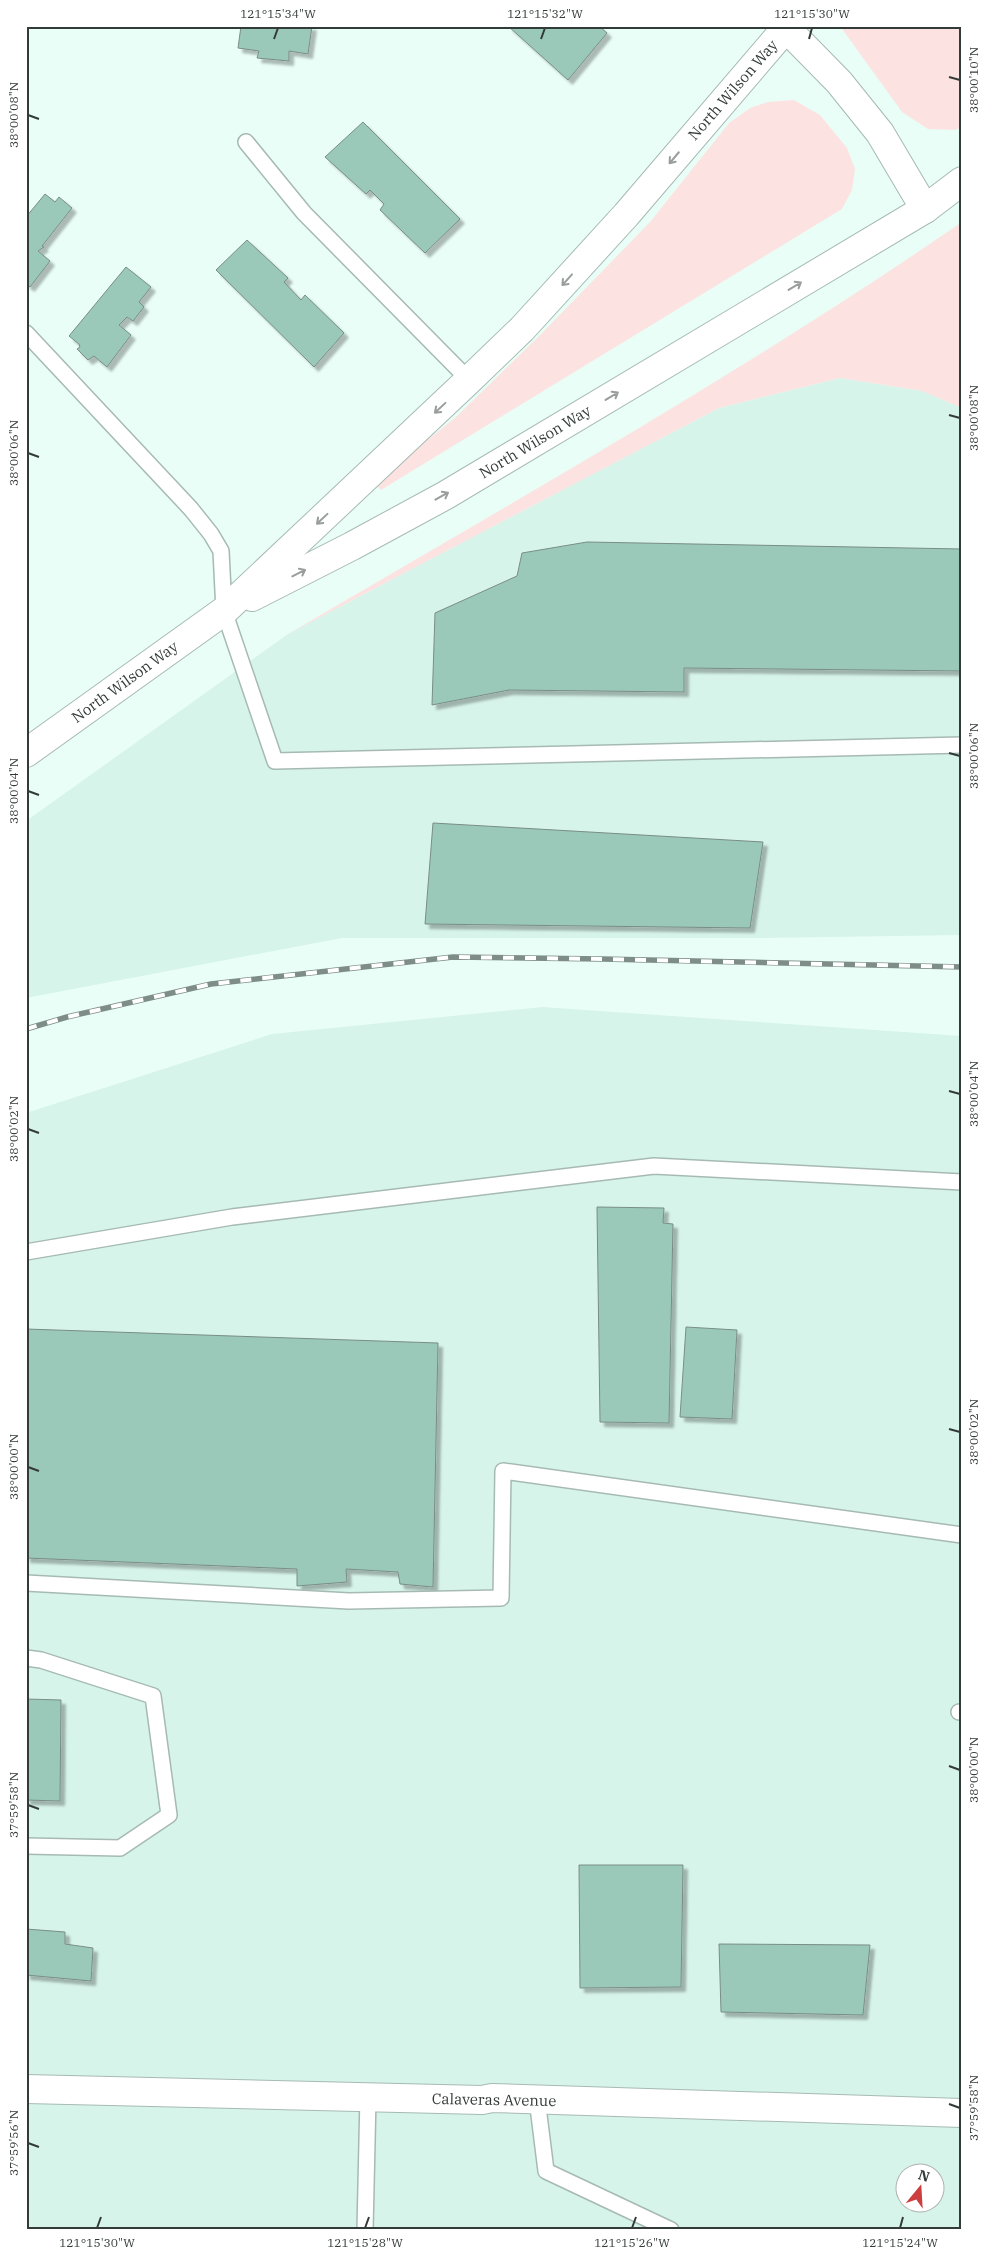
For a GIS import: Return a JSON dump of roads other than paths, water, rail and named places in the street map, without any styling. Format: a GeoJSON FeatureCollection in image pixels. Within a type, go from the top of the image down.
{"type":"FeatureCollection","features":[{"type":"Feature","properties":{"kind":"main road","name":"North Wilson Way"},"geometry":{"type":"LineString","coordinates":[[26,753],[224,611],[469,380],[522,329],[626,215],[787,27],[833,76],[880,133],[925,210],[446,495],[352,546],[224,611]]}},
{"type":"Feature","properties":{"kind":"main road"},"geometry":{"type":"LineString","coordinates":[[925,210],[962,181]]}},
{"type":"Feature","properties":{"kind":"main road","name":"Calaveras Avenue"},"geometry":{"type":"LineString","coordinates":[[26,2089],[538,2100],[962,2112]]}},
{"type":"Feature","properties":{"kind":"lane"},"geometry":{"type":"LineString","coordinates":[[246,142],[304,213],[469,380]]}},
{"type":"Feature","properties":{"kind":"lane"},"geometry":{"type":"LineString","coordinates":[[26,333],[191,509],[211,534],[221,551],[224,611],[275,761],[962,744]]}},
{"type":"Feature","properties":{"kind":"lane"},"geometry":{"type":"LineString","coordinates":[[26,1252],[232,1217],[654,1166],[962,1182]]}},
{"type":"Feature","properties":{"kind":"lane"},"geometry":{"type":"LineString","coordinates":[[26,1583],[350,1601],[501,1598],[503,1471],[962,1535]]}},
{"type":"Feature","properties":{"kind":"lane"},"geometry":{"type":"LineString","coordinates":[[26,1658],[41,1660],[153,1696],[169,1815],[120,1848],[26,1846]]}},
{"type":"Feature","properties":{"kind":"lane"},"geometry":{"type":"LineString","coordinates":[[365,2230],[368,2097]]}},
{"type":"Feature","properties":{"kind":"lane"},"geometry":{"type":"LineString","coordinates":[[538,2100],[546,2171],[671,2230]]}},
{"type":"Feature","properties":{"kind":"railway"},"geometry":{"type":"LineString","coordinates":[[26,1029],[67,1017],[211,984],[453,957],[962,967]]}}]}
